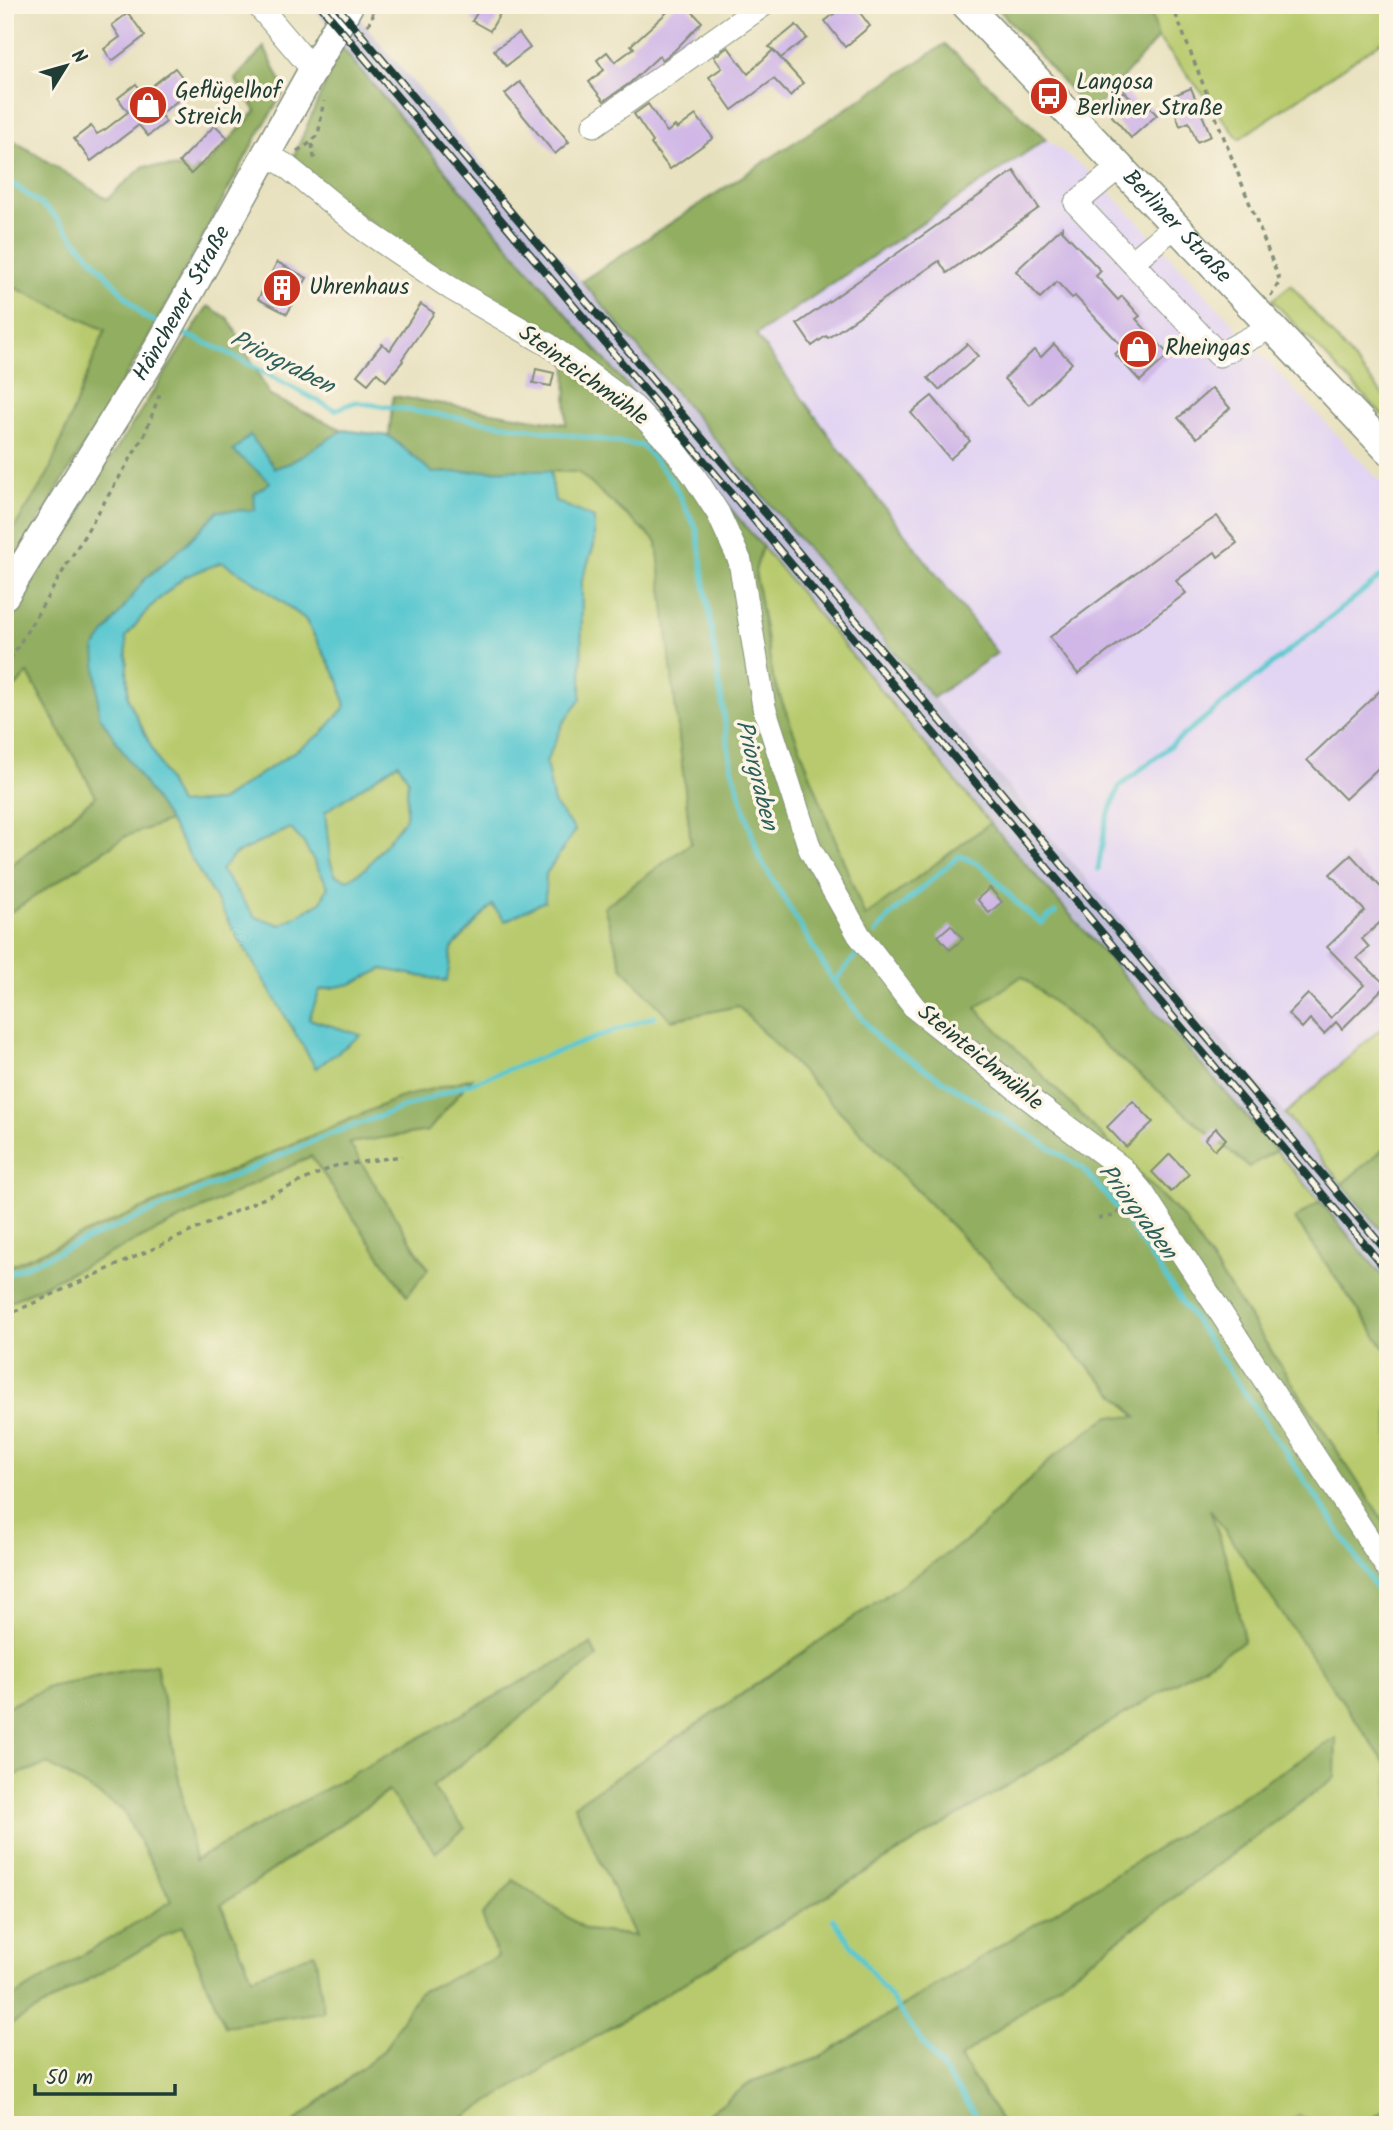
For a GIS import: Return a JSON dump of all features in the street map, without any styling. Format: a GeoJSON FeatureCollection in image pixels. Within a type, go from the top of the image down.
{"type":"FeatureCollection","features":[{"type":"Feature","properties":{"kind":"main road","name":"Hänchener Straße"},"geometry":{"type":"LineString","coordinates":[[5,595],[276,160],[314,71],[349,5]]}},
{"type":"Feature","properties":{"kind":"main road","name":"Berliner Straße"},"geometry":{"type":"LineString","coordinates":[[966,5],[1388,450]]}},
{"type":"Feature","properties":{"kind":"street"},"geometry":{"type":"LineString","coordinates":[[258,5],[314,71]]}},
{"type":"Feature","properties":{"kind":"street"},"geometry":{"type":"LineString","coordinates":[[594,125],[763,5]]}},
{"type":"Feature","properties":{"kind":"street","name":"Steinteichmühle"},"geometry":{"type":"LineString","coordinates":[[276,160],[377,238],[452,289],[549,345],[634,407],[671,445],[718,513],[740,561],[764,707],[810,849],[859,934],[915,1008],[1122,1168],[1142,1192],[1388,1569]]}},
{"type":"Feature","properties":{"kind":"street"},"geometry":{"type":"LineString","coordinates":[[1119,167],[1076,203],[1219,355],[1266,322]]}},
{"type":"Feature","properties":{"kind":"street"},"geometry":{"type":"LineString","coordinates":[[1132,262],[1175,226]]}},
{"type":"Feature","properties":{"kind":"path"},"geometry":{"type":"LineString","coordinates":[[1172,5],[1280,281],[1266,322]]}},
{"type":"Feature","properties":{"kind":"path"},"geometry":{"type":"LineString","coordinates":[[276,160],[312,144],[318,135],[324,100]]}},
{"type":"Feature","properties":{"kind":"path"},"geometry":{"type":"LineString","coordinates":[[5,668],[144,436],[162,385]]}},
{"type":"Feature","properties":{"kind":"path"},"geometry":{"type":"LineString","coordinates":[[5,1316],[335,1166],[401,1156]]}},
{"type":"Feature","properties":{"kind":"path"},"geometry":{"type":"LineString","coordinates":[[1098,1218],[1114,1216],[1128,1204]]}},
{"type":"Feature","properties":{"kind":"shaded area"},"geometry":{"type":"Polygon","coordinates":[[[311,5],[348,5],[1285,1114],[1388,1238],[1388,1283],[990,823],[762,546],[341,47],[311,5]]]}},
{"type":"Feature","properties":{"kind":"shaded area"},"geometry":{"type":"Polygon","coordinates":[[[1046,139],[1097,178],[1388,490],[1388,1022],[1285,1114],[933,698],[997,653],[755,335],[1046,139]]]}},
{"type":"Feature","properties":{"kind":"green space"},"geometry":{"type":"Polygon","coordinates":[[[995,5],[1149,5],[1158,38],[1091,114],[995,5]]]}},
{"type":"Feature","properties":{"kind":"green space"},"geometry":{"type":"Polygon","coordinates":[[[1149,5],[1388,5],[1388,37],[1239,139],[1158,38],[1149,5]]]}},
{"type":"Feature","properties":{"kind":"green space"},"geometry":{"type":"Polygon","coordinates":[[[945,44],[1046,139],[756,335],[837,446],[997,653],[933,698],[582,281],[945,44]]]}},
{"type":"Feature","properties":{"kind":"green space"},"geometry":{"type":"Polygon","coordinates":[[[264,47],[285,90],[256,138],[144,346],[5,577],[5,543],[48,474],[105,330],[16,288],[5,297],[5,135],[107,199],[144,166],[203,169],[256,111],[235,79],[264,47]]]}},
{"type":"Feature","properties":{"kind":"green space"},"geometry":{"type":"Polygon","coordinates":[[[341,47],[762,546],[755,571],[773,678],[865,917],[990,823],[1276,1150],[1249,1167],[1022,976],[976,1008],[1184,1219],[1388,1528],[1388,1767],[1210,1509],[1230,1570],[1244,1641],[451,2125],[291,2125],[384,2050],[418,1993],[498,1957],[482,1916],[514,1880],[586,1930],[635,1936],[574,1805],[722,1708],[970,1538],[1054,1456],[1109,1416],[1137,1417],[738,1006],[671,1020],[622,967],[604,907],[691,843],[657,542],[578,472],[505,470],[433,473],[389,436],[393,396],[566,424],[567,350],[455,285],[291,163],[341,47]]]}},
{"type":"Feature","properties":{"kind":"green space"},"geometry":{"type":"Polygon","coordinates":[[[1291,285],[1388,401],[1388,421],[1272,300],[1291,285]]]}},
{"type":"Feature","properties":{"kind":"green space"},"geometry":{"type":"Polygon","coordinates":[[[16,288],[105,330],[48,474],[5,543],[5,297],[16,288]]]}},
{"type":"Feature","properties":{"kind":"green space"},"geometry":{"type":"Polygon","coordinates":[[[208,306],[229,319],[270,396],[343,430],[290,463],[275,468],[250,436],[270,482],[255,510],[218,511],[185,545],[144,580],[99,715],[169,821],[126,836],[5,916],[5,871],[96,796],[28,673],[5,699],[5,623],[208,306]]]}},
{"type":"Feature","properties":{"kind":"green space"},"geometry":{"type":"Polygon","coordinates":[[[550,471],[578,472],[657,542],[691,843],[604,907],[671,1020],[738,1006],[1138,1418],[1054,1456],[970,1538],[574,1805],[636,1936],[586,1930],[513,1880],[499,1957],[418,1993],[384,2050],[291,2125],[5,2125],[5,2028],[182,1926],[225,2026],[252,1978],[221,1905],[389,1791],[436,1852],[432,1787],[596,1657],[591,1645],[195,1861],[155,1664],[49,1687],[5,1708],[5,1304],[311,1156],[407,1295],[428,1268],[348,1143],[427,1131],[399,1098],[5,1268],[5,916],[126,836],[169,821],[316,1068],[360,1035],[309,1019],[320,990],[351,984],[383,969],[446,981],[452,948],[492,904],[544,901],[546,874],[575,831],[554,804],[545,762],[563,723],[581,699],[582,580],[594,545],[555,501],[550,471]]]}},
{"type":"Feature","properties":{"kind":"green space"},"geometry":{"type":"Polygon","coordinates":[[[762,546],[990,823],[865,917],[773,678],[755,571],[762,546]]]}},
{"type":"Feature","properties":{"kind":"green space"},"geometry":{"type":"Polygon","coordinates":[[[222,562],[257,583],[305,619],[340,683],[345,708],[321,734],[220,801],[179,804],[128,699],[126,637],[149,608],[184,577],[222,562]]]}},
{"type":"Feature","properties":{"kind":"green space"},"geometry":{"type":"Polygon","coordinates":[[[28,673],[96,796],[5,870],[5,699],[28,673]]]}},
{"type":"Feature","properties":{"kind":"green space"},"geometry":{"type":"Polygon","coordinates":[[[398,763],[408,779],[406,818],[366,868],[348,880],[334,875],[325,812],[398,763]]]}},
{"type":"Feature","properties":{"kind":"green space"},"geometry":{"type":"Polygon","coordinates":[[[291,828],[303,842],[328,886],[321,902],[281,925],[255,917],[220,870],[235,854],[291,828]]]}},
{"type":"Feature","properties":{"kind":"green space"},"geometry":{"type":"Polygon","coordinates":[[[1021,975],[1248,1166],[1276,1151],[1320,1201],[1295,1219],[1388,1353],[1388,1528],[1184,1219],[975,1008],[1021,975]]]}},
{"type":"Feature","properties":{"kind":"green space"},"geometry":{"type":"Polygon","coordinates":[[[1388,1022],[1388,1145],[1342,1184],[1285,1114],[1388,1022]]]}},
{"type":"Feature","properties":{"kind":"green space"},"geometry":{"type":"Polygon","coordinates":[[[472,1078],[428,1131],[349,1143],[428,1269],[407,1296],[311,1156],[5,1304],[5,1268],[399,1098],[472,1078]]]}},
{"type":"Feature","properties":{"kind":"green space"},"geometry":{"type":"Polygon","coordinates":[[[1388,1145],[1388,1238],[1342,1184],[1388,1145]]]}},
{"type":"Feature","properties":{"kind":"green space"},"geometry":{"type":"Polygon","coordinates":[[[1320,1201],[1388,1283],[1388,1353],[1295,1219],[1320,1201]]]}},
{"type":"Feature","properties":{"kind":"green space"},"geometry":{"type":"Polygon","coordinates":[[[1209,1506],[1388,1767],[1388,2109],[1361,2125],[1316,2125],[1298,2115],[1284,2125],[1004,2125],[960,2058],[1335,1777],[1335,1739],[819,2058],[753,2081],[693,2125],[451,2125],[1244,1641],[1230,1570],[1209,1506]]]}},
{"type":"Feature","properties":{"kind":"green space"},"geometry":{"type":"Polygon","coordinates":[[[591,1644],[597,1657],[432,1787],[465,1828],[436,1852],[388,1791],[221,1905],[252,1977],[315,1953],[324,2012],[225,2026],[182,1926],[5,2028],[5,2002],[172,1901],[122,1809],[48,1764],[5,1778],[5,1708],[49,1687],[156,1664],[195,1860],[591,1644]]]}},
{"type":"Feature","properties":{"kind":"green space"},"geometry":{"type":"Polygon","coordinates":[[[1336,1738],[1335,1777],[960,2058],[1004,2125],[693,2125],[753,2081],[819,2058],[1336,1738]]]}},
{"type":"Feature","properties":{"kind":"green space"},"geometry":{"type":"Polygon","coordinates":[[[48,1764],[122,1809],[172,1901],[5,2002],[5,1778],[48,1764]]]}},
{"type":"Feature","properties":{"kind":"green space"},"geometry":{"type":"Polygon","coordinates":[[[1388,2109],[1388,2125],[1361,2125],[1388,2109]]]}},
{"type":"Feature","properties":{"kind":"water"},"geometry":{"type":"Polygon","coordinates":[[[343,430],[389,436],[433,473],[550,471],[555,501],[594,518],[594,545],[582,580],[581,699],[563,723],[546,762],[554,804],[575,830],[546,874],[545,901],[505,921],[492,905],[452,948],[447,981],[383,969],[351,984],[320,990],[309,1019],[361,1035],[316,1068],[169,821],[99,715],[95,647],[144,580],[185,545],[218,511],[255,510],[254,494],[270,482],[233,451],[250,435],[275,468],[290,463],[343,430]],[[222,562],[184,577],[149,608],[126,637],[128,699],[179,804],[220,801],[321,734],[345,707],[340,683],[305,619],[257,583],[222,562]],[[398,763],[325,812],[330,860],[335,875],[348,880],[366,868],[406,818],[408,779],[398,763]],[[290,828],[235,854],[221,870],[255,917],[281,925],[321,902],[328,886],[303,842],[290,828]]]}},
{"type":"Feature","properties":{"kind":"building"},"geometry":{"type":"Polygon","coordinates":[[[482,5],[505,5],[490,31],[472,21],[482,5]]]}},
{"type":"Feature","properties":{"kind":"building"},"geometry":{"type":"Polygon","coordinates":[[[675,5],[686,5],[702,22],[674,51],[662,60],[659,56],[630,83],[604,101],[589,82],[604,70],[597,60],[607,52],[615,62],[634,48],[631,45],[675,5]]]}},
{"type":"Feature","properties":{"kind":"building"},"geometry":{"type":"Polygon","coordinates":[[[845,5],[854,5],[870,26],[845,47],[825,21],[845,5]]]}},
{"type":"Feature","properties":{"kind":"building"},"geometry":{"type":"Polygon","coordinates":[[[128,13],[145,36],[112,61],[104,49],[120,37],[112,25],[128,13]]]}},
{"type":"Feature","properties":{"kind":"building"},"geometry":{"type":"Polygon","coordinates":[[[796,25],[807,38],[781,58],[769,47],[796,25]]]}},
{"type":"Feature","properties":{"kind":"building"},"geometry":{"type":"Polygon","coordinates":[[[519,33],[530,48],[506,66],[494,50],[519,33]]]}},
{"type":"Feature","properties":{"kind":"building"},"geometry":{"type":"Polygon","coordinates":[[[728,47],[748,74],[773,50],[803,83],[790,96],[774,79],[732,110],[709,77],[722,68],[714,57],[728,47]]]}},
{"type":"Feature","properties":{"kind":"building","name":"Geflügelhof Streich"},"geometry":{"type":"Polygon","coordinates":[[[175,68],[192,90],[160,114],[166,122],[148,136],[139,125],[91,161],[74,139],[91,126],[97,134],[106,129],[128,112],[118,98],[136,84],[143,93],[175,68]]]}},
{"type":"Feature","properties":{"kind":"building"},"geometry":{"type":"Polygon","coordinates":[[[520,82],[569,142],[555,154],[505,94],[520,82]]]}},
{"type":"Feature","properties":{"kind":"building"},"geometry":{"type":"Polygon","coordinates":[[[1191,88],[1211,136],[1197,142],[1189,122],[1180,126],[1170,97],[1191,88]]]}},
{"type":"Feature","properties":{"kind":"building"},"geometry":{"type":"Polygon","coordinates":[[[1124,91],[1139,107],[1145,102],[1157,115],[1131,138],[1105,108],[1124,91]]]}},
{"type":"Feature","properties":{"kind":"building"},"geometry":{"type":"Polygon","coordinates":[[[648,104],[667,132],[675,126],[677,129],[696,115],[713,138],[670,169],[651,144],[653,142],[634,114],[648,104]]]}},
{"type":"Feature","properties":{"kind":"building"},"geometry":{"type":"Polygon","coordinates":[[[215,125],[228,138],[191,174],[179,162],[215,125]]]}},
{"type":"Feature","properties":{"kind":"building"},"geometry":{"type":"Polygon","coordinates":[[[1014,171],[1039,208],[947,273],[939,261],[828,338],[826,336],[812,346],[797,324],[1014,171]]]}},
{"type":"Feature","properties":{"kind":"building"},"geometry":{"type":"Polygon","coordinates":[[[1062,227],[1101,271],[1096,276],[1118,300],[1122,296],[1140,316],[1136,319],[1169,355],[1140,381],[1115,354],[1123,347],[1075,296],[1072,298],[1057,282],[1040,298],[1016,271],[1062,227]]]}},
{"type":"Feature","properties":{"kind":"building","name":"Uhrenhaus"},"geometry":{"type":"Polygon","coordinates":[[[277,262],[307,278],[287,314],[258,299],[277,262]]]}},
{"type":"Feature","properties":{"kind":"building"},"geometry":{"type":"Polygon","coordinates":[[[421,304],[434,313],[403,361],[386,381],[377,373],[368,384],[357,375],[382,344],[390,350],[421,304]]]}},
{"type":"Feature","properties":{"kind":"building"},"geometry":{"type":"Polygon","coordinates":[[[967,344],[978,356],[939,390],[928,378],[967,344]]]}},
{"type":"Feature","properties":{"kind":"building"},"geometry":{"type":"Polygon","coordinates":[[[1054,344],[1072,363],[1029,405],[1004,379],[1034,350],[1041,357],[1054,344]]]}},
{"type":"Feature","properties":{"kind":"building"},"geometry":{"type":"Polygon","coordinates":[[[536,369],[554,373],[551,386],[533,383],[536,369]]]}},
{"type":"Feature","properties":{"kind":"building"},"geometry":{"type":"Polygon","coordinates":[[[1212,388],[1230,408],[1197,438],[1178,418],[1212,388]]]}},
{"type":"Feature","properties":{"kind":"building"},"geometry":{"type":"Polygon","coordinates":[[[932,396],[970,441],[950,459],[911,413],[932,396]]]}},
{"type":"Feature","properties":{"kind":"building"},"geometry":{"type":"Polygon","coordinates":[[[1217,516],[1237,543],[1218,557],[1215,552],[1176,581],[1186,593],[1078,674],[1050,637],[1158,556],[1217,516]]]}},
{"type":"Feature","properties":{"kind":"building"},"geometry":{"type":"Polygon","coordinates":[[[1388,683],[1388,759],[1345,799],[1307,760],[1388,683]]]}},
{"type":"Feature","properties":{"kind":"building"},"geometry":{"type":"Polygon","coordinates":[[[1351,855],[1388,895],[1388,915],[1362,939],[1369,947],[1357,958],[1386,985],[1342,1029],[1336,1022],[1324,1034],[1310,1019],[1302,1028],[1288,1014],[1308,994],[1331,1018],[1364,985],[1327,947],[1365,911],[1330,874],[1351,855]]]}},
{"type":"Feature","properties":{"kind":"building"},"geometry":{"type":"Polygon","coordinates":[[[990,888],[1002,902],[989,913],[977,899],[990,888]]]}},
{"type":"Feature","properties":{"kind":"building"},"geometry":{"type":"Polygon","coordinates":[[[951,925],[963,939],[950,950],[938,936],[951,925]]]}},
{"type":"Feature","properties":{"kind":"building"},"geometry":{"type":"Polygon","coordinates":[[[1133,1101],[1153,1122],[1126,1147],[1107,1127],[1133,1101]]]}},
{"type":"Feature","properties":{"kind":"building"},"geometry":{"type":"Polygon","coordinates":[[[1216,1128],[1226,1139],[1215,1150],[1205,1139],[1216,1128]]]}},
{"type":"Feature","properties":{"kind":"building"},"geometry":{"type":"Polygon","coordinates":[[[1170,1154],[1189,1174],[1171,1192],[1152,1172],[1170,1154]]]}},
{"type":"Feature","properties":{"kind":"waterway","name":"Priorgraben"},"geometry":{"type":"LineString","coordinates":[[5,178],[51,212],[144,317],[162,325]]}},
{"type":"Feature","properties":{"kind":"waterway","name":"Priorgraben"},"geometry":{"type":"LineString","coordinates":[[178,331],[224,351],[335,410],[355,402],[643,446],[672,481],[697,530],[731,765],[759,857],[834,982],[879,1040],[1082,1168],[1119,1210],[1334,1523],[1388,1607]]}},
{"type":"Feature","properties":{"kind":"waterway"},"geometry":{"type":"LineString","coordinates":[[1098,869],[1106,821],[1119,787],[1388,571]]}},
{"type":"Feature","properties":{"kind":"waterway"},"geometry":{"type":"LineString","coordinates":[[876,933],[890,916],[959,856],[986,870],[1021,908],[1041,923],[1055,912]]}},
{"type":"Feature","properties":{"kind":"waterway"},"geometry":{"type":"LineString","coordinates":[[834,982],[858,953]]}},
{"type":"Feature","properties":{"kind":"waterway"},"geometry":{"type":"LineString","coordinates":[[5,1275],[325,1136],[655,1016]]}},
{"type":"Feature","properties":{"kind":"waterway"},"geometry":{"type":"LineString","coordinates":[[833,1919],[983,2125]]}},
{"type":"Feature","properties":{"kind":"railway"},"geometry":{"type":"LineString","coordinates":[[320,5],[1388,1272]]}},
{"type":"Feature","properties":{"kind":"railway"},"geometry":{"type":"LineString","coordinates":[[336,5],[1388,1253]]}},
{"type":"Feature","properties":{"kind":"place","name":"Langosa Berliner Straße"},"geometry":{"type":"Point","coordinates":[1049,96]}},
{"type":"Feature","properties":{"kind":"place","name":"Geflügelhof Streich"},"geometry":{"type":"Point","coordinates":[148,105]}},
{"type":"Feature","properties":{"kind":"place","name":"Uhrenhaus"},"geometry":{"type":"Point","coordinates":[282,288]}},
{"type":"Feature","properties":{"kind":"place","name":"Rheingas"},"geometry":{"type":"Point","coordinates":[1138,349]}}]}
